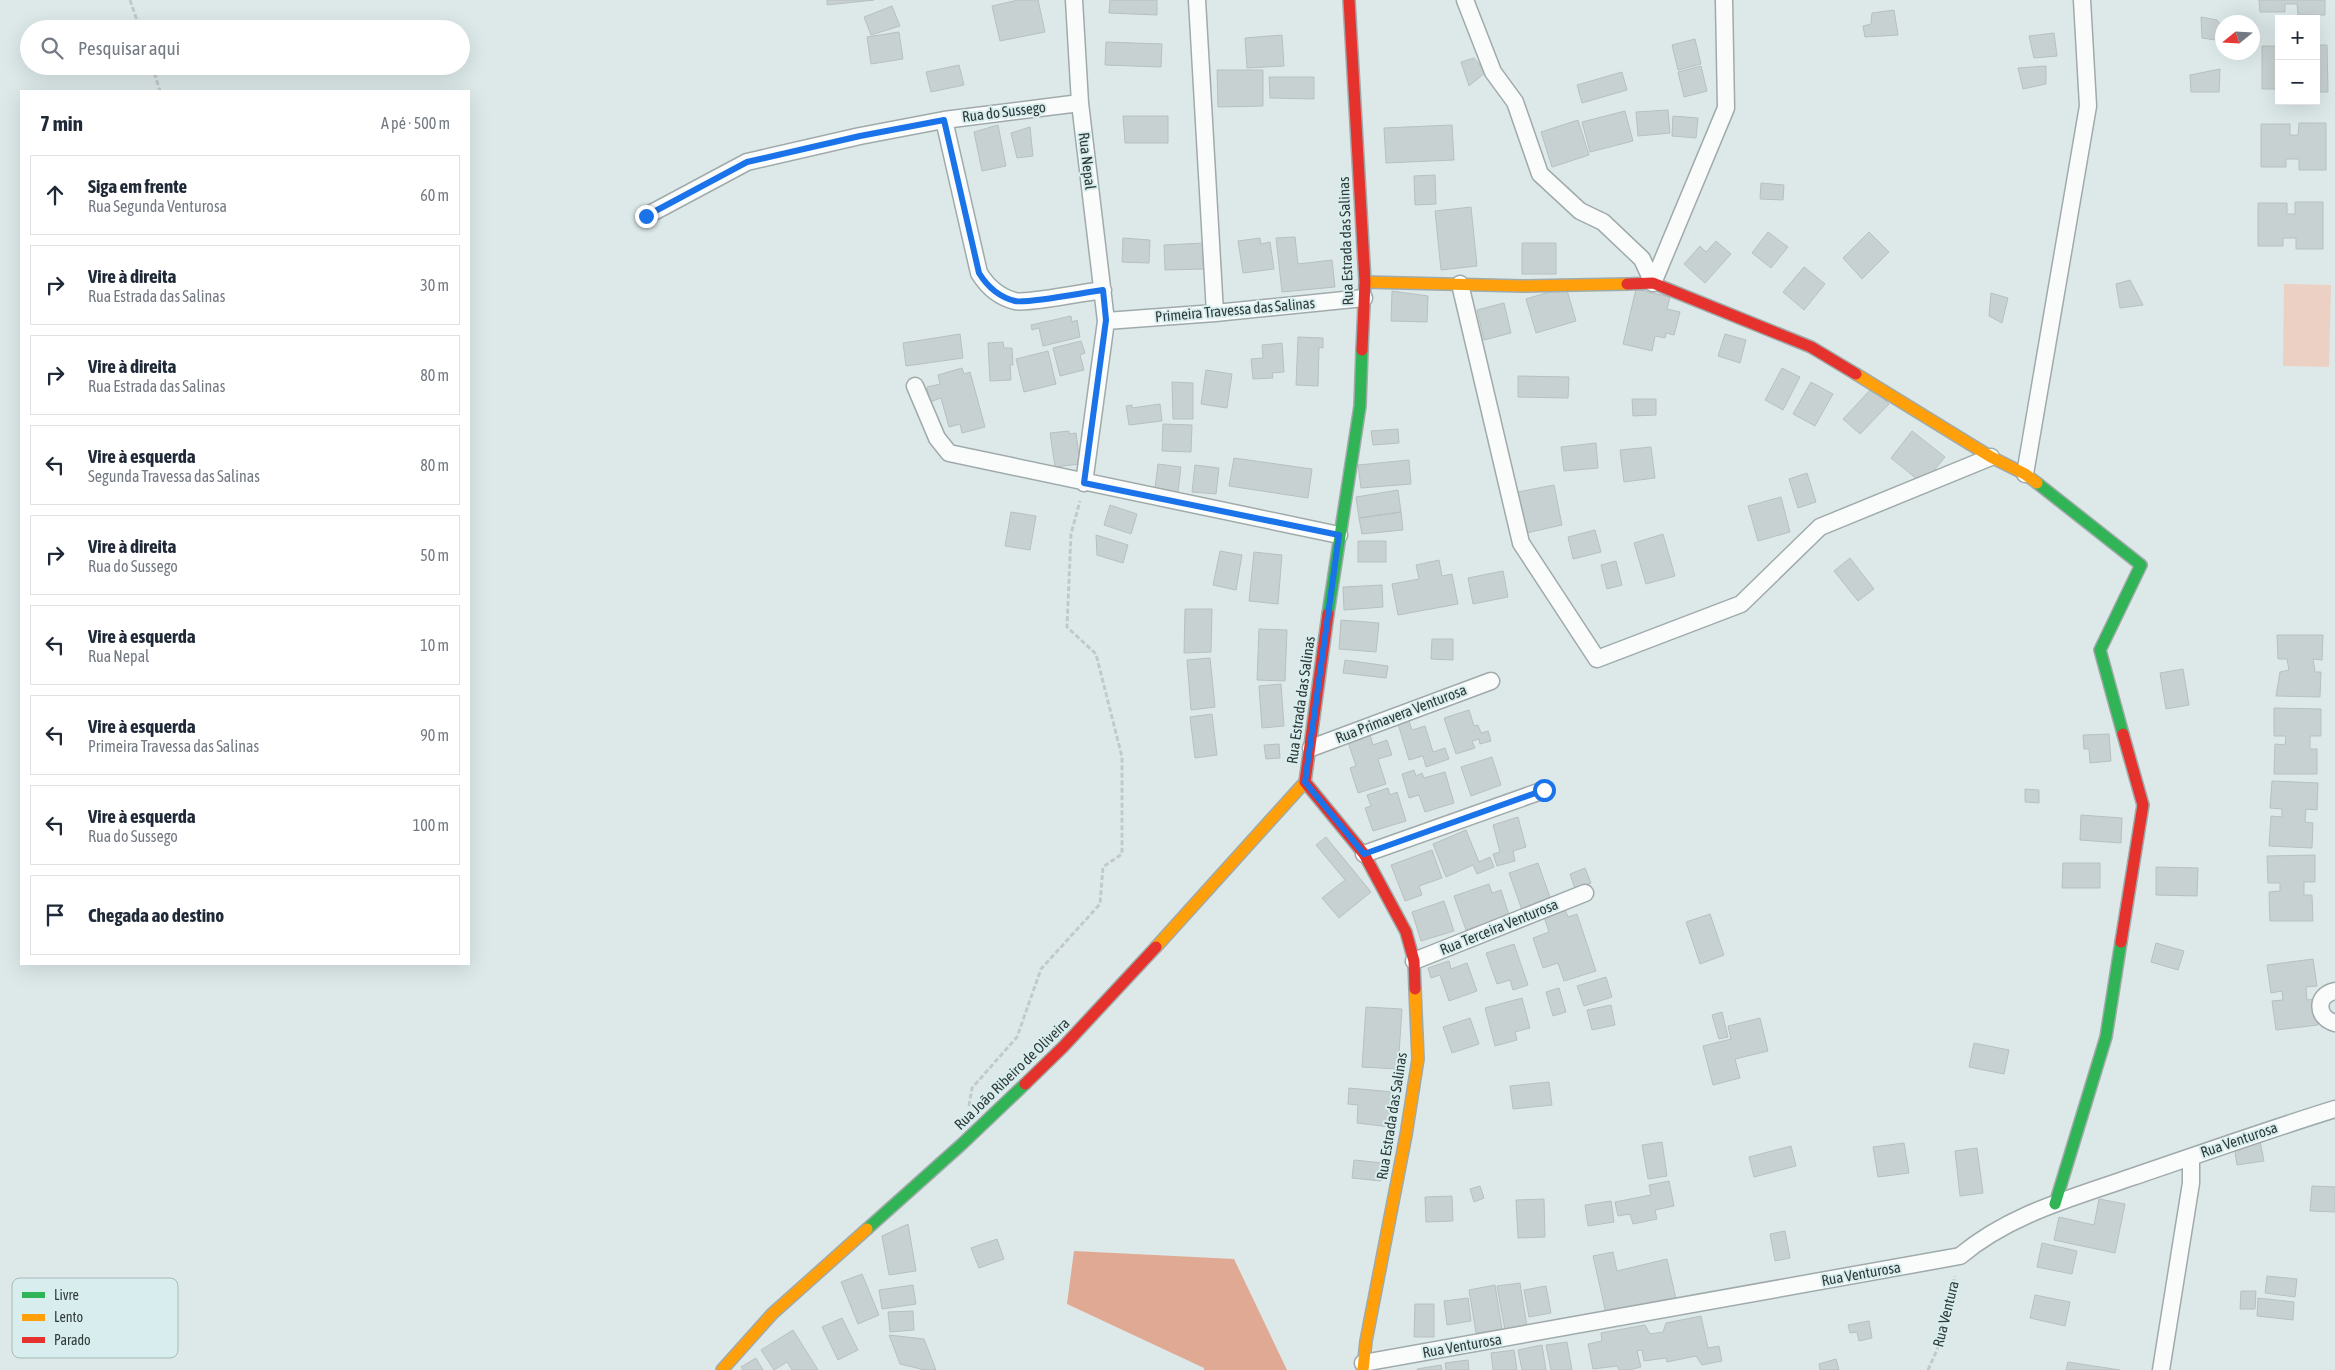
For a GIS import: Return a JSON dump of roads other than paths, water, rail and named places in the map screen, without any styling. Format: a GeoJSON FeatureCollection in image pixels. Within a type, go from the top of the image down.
{"type":"FeatureCollection","features":[{"type":"Feature","properties":{"kind":"street","name":"Rua Nepal"},"geometry":{"type":"LineString","coordinates":[[1074,0],[1080,102],[1106,320]]}},
{"type":"Feature","properties":{"kind":"street"},"geometry":{"type":"LineString","coordinates":[[1197,0],[1215,313]]}},
{"type":"Feature","properties":{"kind":"street","name":"Rua Estrada das Salinas"},"geometry":{"type":"LineString","coordinates":[[1349,0],[1364,290],[1360,406],[1339,535],[1305,782],[1364,854],[1402,925],[1414,961],[1418,1059],[1406,1135],[1363,1367]]}},
{"type":"Feature","properties":{"kind":"street"},"geometry":{"type":"LineString","coordinates":[[1465,0],[1494,72],[1515,102],[1540,174],[1580,211],[1603,222],[1642,260],[1652,283]]}},
{"type":"Feature","properties":{"kind":"street"},"geometry":{"type":"LineString","coordinates":[[1652,283],[1726,108],[1724,0]]}},
{"type":"Feature","properties":{"kind":"street"},"geometry":{"type":"LineString","coordinates":[[2025,474],[2088,106],[2082,0]]}},
{"type":"Feature","properties":{"kind":"street","name":"Rua do Sussego"},"geometry":{"type":"LineString","coordinates":[[646,216],[747,162],[860,136],[944,120],[1080,102]]}},
{"type":"Feature","properties":{"kind":"street"},"geometry":{"type":"LineString","coordinates":[[944,120],[979,273],[985,283],[994,291],[1016,302],[1103,290]]}},
{"type":"Feature","properties":{"kind":"street"},"geometry":{"type":"LineString","coordinates":[[1364,290],[1460,284],[1523,286],[1652,283],[1811,347],[1991,457],[2025,474],[2141,565],[2100,650],[2143,805],[2106,1037],[2055,1204]]}},
{"type":"Feature","properties":{"kind":"street"},"geometry":{"type":"LineString","coordinates":[[1460,284],[1521,543],[1597,659],[1741,604],[1820,527],[1991,457]]}},
{"type":"Feature","properties":{"kind":"street","name":"Primeira Travessa das Salinas"},"geometry":{"type":"LineString","coordinates":[[1106,320],[1215,313],[1364,290]]}},
{"type":"Feature","properties":{"kind":"street"},"geometry":{"type":"LineString","coordinates":[[1084,483],[1106,320]]}},
{"type":"Feature","properties":{"kind":"street"},"geometry":{"type":"LineString","coordinates":[[915,386],[937,438],[950,453],[1084,483],[1339,535]]}},
{"type":"Feature","properties":{"kind":"street","name":"Rua Primavera Venturosa"},"geometry":{"type":"LineString","coordinates":[[1311,748],[1490,681]]}},
{"type":"Feature","properties":{"kind":"street","name":"Rua João Ribeiro de Oliveira"},"geometry":{"type":"LineString","coordinates":[[722,1370],[772,1314],[962,1144],[1063,1047],[1204,895],[1305,782]]}},
{"type":"Feature","properties":{"kind":"street"},"geometry":{"type":"LineString","coordinates":[[1364,854],[1544,790]]}},
{"type":"Feature","properties":{"kind":"street","name":"Rua Terceira Venturosa"},"geometry":{"type":"LineString","coordinates":[[1414,961],[1585,893]]}},
{"type":"Feature","properties":{"kind":"street"},"geometry":{"type":"LineString","coordinates":[[2335,991],[2325,995],[2320,1004],[2322,1015],[2325,1019],[2335,1023]]}},
{"type":"Feature","properties":{"kind":"street","name":"Rua Venturosa"},"geometry":{"type":"LineString","coordinates":[[1363,1367],[1960,1256],[1979,1241],[2024,1215],[2335,1109]]}},
{"type":"Feature","properties":{"kind":"street"},"geometry":{"type":"LineString","coordinates":[[2161,1370],[2191,1183],[2191,1157]]}}]}
